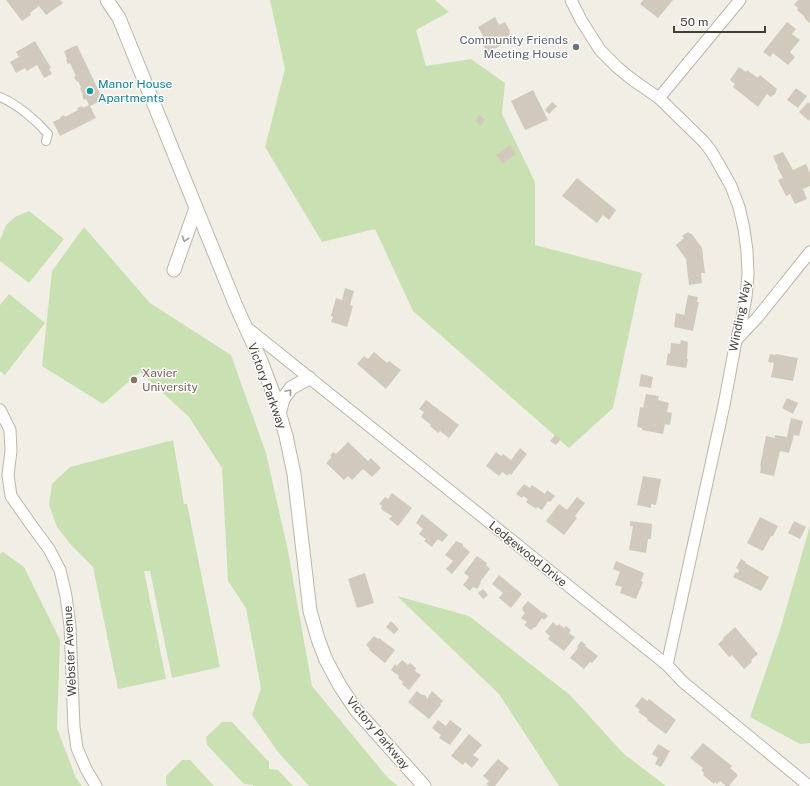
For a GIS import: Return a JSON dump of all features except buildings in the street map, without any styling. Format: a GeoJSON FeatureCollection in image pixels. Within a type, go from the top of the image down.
{"type":"FeatureCollection","features":[{"type":"Feature","properties":{"kind":"street","name":"Victory Parkway"},"geometry":{"type":"LineString","coordinates":[[107,0],[119,18],[244,326],[261,361],[275,398],[286,436],[294,474],[310,611],[323,653],[340,686],[356,710],[424,786]]}},
{"type":"Feature","properties":{"kind":"street","name":"Winding Way"},"geometry":{"type":"LineString","coordinates":[[572,0],[581,20],[600,50],[617,67],[640,86],[659,98],[704,142],[731,186],[744,229],[748,274],[746,297],[667,665]]}},
{"type":"Feature","properties":{"kind":"street"},"geometry":{"type":"LineString","coordinates":[[659,98],[740,0]]}},
{"type":"Feature","properties":{"kind":"street"},"geometry":{"type":"LineString","coordinates":[[0,97],[11,101],[40,125],[48,134],[46,141]]}},
{"type":"Feature","properties":{"kind":"street"},"geometry":{"type":"LineString","coordinates":[[174,270],[196,208]]}},
{"type":"Feature","properties":{"kind":"street"},"geometry":{"type":"LineString","coordinates":[[736,341],[757,318],[810,252]]}},
{"type":"Feature","properties":{"kind":"street","name":"Ledgewood Drive"},"geometry":{"type":"LineString","coordinates":[[244,326],[667,665],[683,682],[809,786]]}},
{"type":"Feature","properties":{"kind":"street"},"geometry":{"type":"LineString","coordinates":[[279,414],[283,399],[291,388],[309,378]]}},
{"type":"Feature","properties":{"kind":"street","name":"Webster Avenue"},"geometry":{"type":"LineString","coordinates":[[0,410],[10,430],[11,451],[8,475],[11,496],[49,549],[60,570],[66,596],[70,626],[74,726],[77,748],[86,769],[96,786]]}},
{"type":"Feature","properties":{"kind":"green space"},"geometry":{"type":"Polygon","coordinates":[[[270,0],[435,0],[449,12],[416,30],[426,66],[471,59],[505,83],[502,114],[535,182],[535,245],[642,273],[613,408],[569,448],[413,311],[375,229],[322,242],[265,147],[285,69],[270,0]]]}},
{"type":"Feature","properties":{"kind":"green space"},"geometry":{"type":"Polygon","coordinates":[[[29,211],[64,239],[29,283],[0,261],[0,240],[6,225],[15,217],[29,211]]]}},
{"type":"Feature","properties":{"kind":"green space"},"geometry":{"type":"Polygon","coordinates":[[[84,227],[150,303],[231,355],[266,453],[288,551],[312,686],[388,778],[398,786],[309,786],[278,752],[252,715],[261,688],[246,608],[228,581],[222,468],[189,417],[140,372],[103,404],[42,366],[52,271],[84,227]]]}},
{"type":"Feature","properties":{"kind":"green space"},"geometry":{"type":"Polygon","coordinates":[[[9,294],[45,323],[5,375],[0,371],[0,305],[9,294]]]}},
{"type":"Feature","properties":{"kind":"green space"},"geometry":{"type":"Polygon","coordinates":[[[173,440],[184,504],[187,504],[220,667],[172,678],[150,571],[144,571],[166,679],[118,689],[93,567],[72,546],[57,527],[49,505],[52,484],[70,467],[173,440]]]}},
{"type":"Feature","properties":{"kind":"green space"},"geometry":{"type":"Polygon","coordinates":[[[810,526],[810,743],[800,744],[750,717],[780,630],[810,526]]]}},
{"type":"Feature","properties":{"kind":"green space"},"geometry":{"type":"Polygon","coordinates":[[[3,552],[24,567],[60,640],[57,728],[76,778],[82,786],[0,786],[0,554],[3,552]]]}},
{"type":"Feature","properties":{"kind":"green space"},"geometry":{"type":"Polygon","coordinates":[[[397,596],[469,616],[570,695],[624,754],[666,786],[559,786],[499,694],[397,596]]]}},
{"type":"Feature","properties":{"kind":"green space"},"geometry":{"type":"Polygon","coordinates":[[[222,722],[232,722],[269,762],[269,769],[278,770],[293,786],[253,786],[244,784],[207,745],[206,737],[222,722]]]}},
{"type":"Feature","properties":{"kind":"green space"},"geometry":{"type":"Polygon","coordinates":[[[182,760],[190,760],[214,786],[168,786],[166,784],[166,776],[182,760]]]}},
{"type":"Feature","properties":{"kind":"place","name":"Community Friends Meeting House"},"geometry":{"type":"Point","coordinates":[576,47]}},
{"type":"Feature","properties":{"kind":"place","name":"Manor House Apartments"},"geometry":{"type":"Point","coordinates":[90,91]}},
{"type":"Feature","properties":{"kind":"place","name":"Xavier University"},"geometry":{"type":"Point","coordinates":[134,380]}}]}
